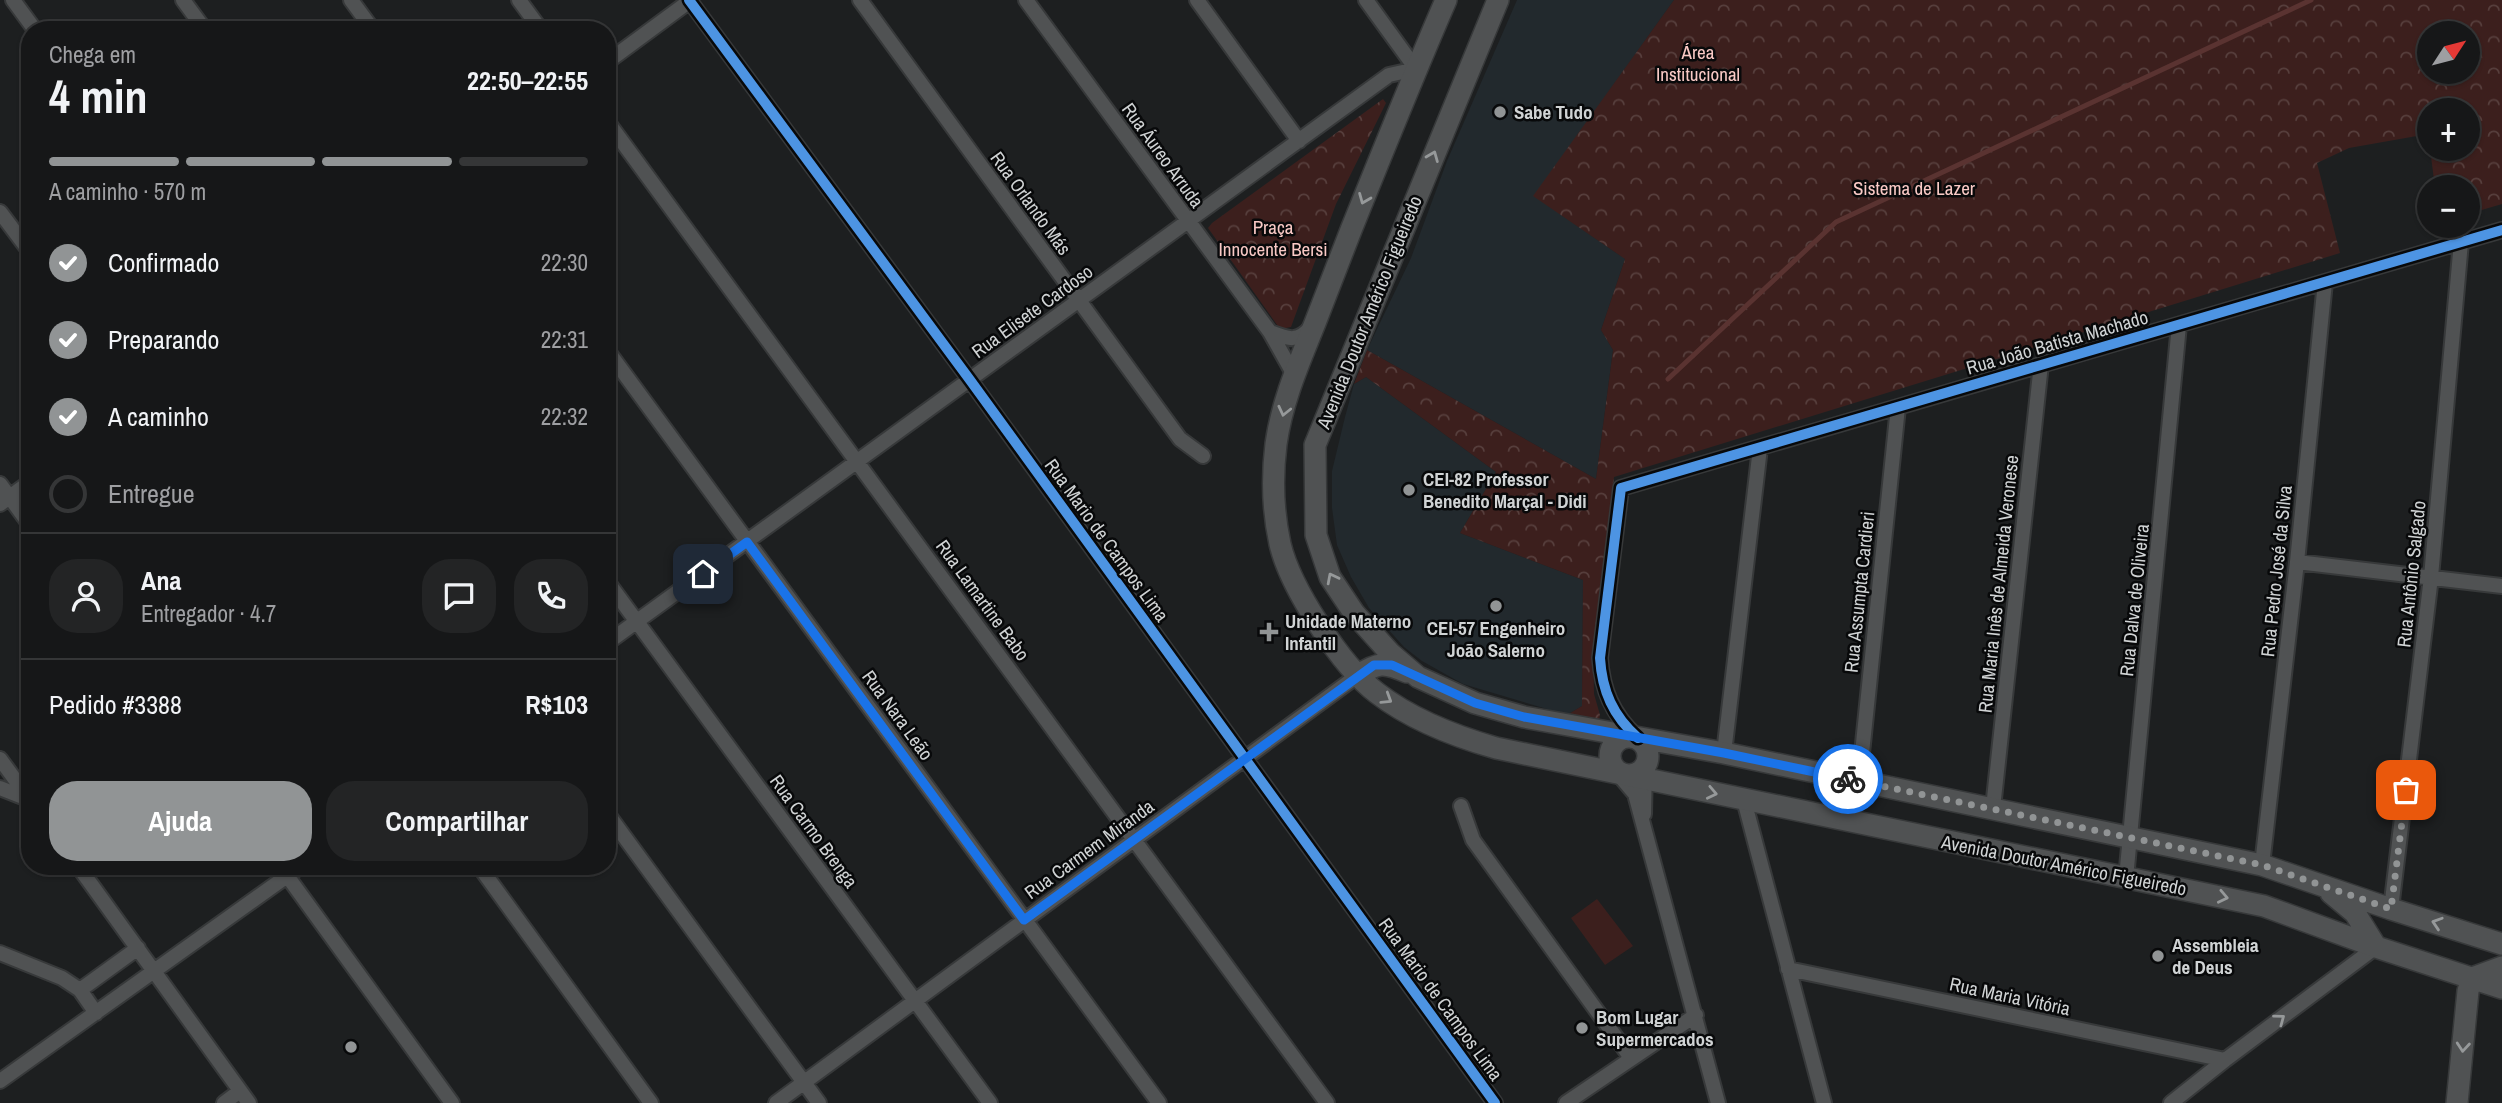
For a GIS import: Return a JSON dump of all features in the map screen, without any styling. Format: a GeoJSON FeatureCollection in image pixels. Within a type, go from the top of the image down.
{"type":"FeatureCollection","features":[{"type":"Feature","properties":{"kind":"main road","name":"Avenida Doutor Américo Figueiredo"},"geometry":{"type":"LineString","coordinates":[[1447,0],[1416,69],[1293,373],[1276,443],[1273,491],[1281,545],[1301,594],[1357,676],[1378,694],[1426,723],[1496,748],[1618,774],[1652,776],[1744,800],[2264,906],[2465,981],[2502,988]]}},
{"type":"Feature","properties":{"kind":"main road","name":"Avenida Doutor Américo Figueiredo"},"geometry":{"type":"LineString","coordinates":[[1498,0],[1315,445],[1316,535],[1330,578],[1354,613],[1390,653],[1418,677],[1475,703],[1524,717],[1724,753],[2262,865],[2502,944]]}},
{"type":"Feature","properties":{"kind":"main road"},"geometry":{"type":"LineString","coordinates":[[1357,676],[1374,665],[1392,665],[1418,677]]}},
{"type":"Feature","properties":{"kind":"main road"},"geometry":{"type":"LineString","coordinates":[[1618,774],[1609,754],[1620,738],[1634,737],[1645,746],[1652,776]]}},
{"type":"Feature","properties":{"kind":"main road"},"geometry":{"type":"LineString","coordinates":[[2318,884],[2344,902],[2376,947]]}},
{"type":"Feature","properties":{"kind":"main road"},"geometry":{"type":"LineString","coordinates":[[2454,1100],[2465,981],[2502,967]]}},
{"type":"Feature","properties":{"kind":"street"},"geometry":{"type":"LineString","coordinates":[[13,0],[28,21]]}},
{"type":"Feature","properties":{"kind":"street"},"geometry":{"type":"LineString","coordinates":[[183,0],[198,21]]}},
{"type":"Feature","properties":{"kind":"street"},"geometry":{"type":"LineString","coordinates":[[351,0],[366,21]]}},
{"type":"Feature","properties":{"kind":"street"},"geometry":{"type":"LineString","coordinates":[[519,0],[534,21]]}},
{"type":"Feature","properties":{"kind":"street"},"geometry":{"type":"LineString","coordinates":[[616,55],[690,0]]}},
{"type":"Feature","properties":{"kind":"street","name":"Rua Mario de Campos Lima"},"geometry":{"type":"LineString","coordinates":[[690,0],[970,380],[1495,1103]]}},
{"type":"Feature","properties":{"kind":"street","name":"Rua Orlando Más"},"geometry":{"type":"LineString","coordinates":[[860,0],[1180,439],[1203,456]]}},
{"type":"Feature","properties":{"kind":"street","name":"Rua Áureo Arruda"},"geometry":{"type":"LineString","coordinates":[[1026,0],[1270,332],[1293,373]]}},
{"type":"Feature","properties":{"kind":"street"},"geometry":{"type":"LineString","coordinates":[[1196,0],[1299,141]]}},
{"type":"Feature","properties":{"kind":"street"},"geometry":{"type":"LineString","coordinates":[[1366,0],[1416,69]]}},
{"type":"Feature","properties":{"kind":"street","name":"Rua Elisete Cardoso"},"geometry":{"type":"LineString","coordinates":[[616,637],[1389,75],[1416,69]]}},
{"type":"Feature","properties":{"kind":"street","name":"Rua Lamartine Babo"},"geometry":{"type":"LineString","coordinates":[[616,133],[1327,1103]]}},
{"type":"Feature","properties":{"kind":"street"},"geometry":{"type":"LineString","coordinates":[[0,212],[21,241]]}},
{"type":"Feature","properties":{"kind":"street","name":"Rua João Batista Machado"},"geometry":{"type":"LineString","coordinates":[[1634,737],[1616,715],[1603,688],[1600,665],[1621,488],[2502,230]]}},
{"type":"Feature","properties":{"kind":"street","name":"Rua Antônio Salgado"},"geometry":{"type":"LineString","coordinates":[[2391,909],[2431,577],[2461,242]]}},
{"type":"Feature","properties":{"kind":"street","name":"Rua Pedro José da Silva"},"geometry":{"type":"LineString","coordinates":[[2262,865],[2297,562],[2325,282]]}},
{"type":"Feature","properties":{"kind":"street"},"geometry":{"type":"LineString","coordinates":[[1270,332],[1291,340],[1306,334],[1315,323]]}},
{"type":"Feature","properties":{"kind":"street","name":"Rua Dalva de Oliveira"},"geometry":{"type":"LineString","coordinates":[[2126,878],[2179,325]]}},
{"type":"Feature","properties":{"kind":"street","name":"Rua Nara Leão"},"geometry":{"type":"LineString","coordinates":[[616,362],[1159,1103]]}},
{"type":"Feature","properties":{"kind":"street","name":"Rua Maria Inês de Almeida Veronese"},"geometry":{"type":"LineString","coordinates":[[1993,808],[2041,364]]}},
{"type":"Feature","properties":{"kind":"street","name":"Rua Assumpta Cardieri"},"geometry":{"type":"LineString","coordinates":[[1859,782],[1898,407]]}},
{"type":"Feature","properties":{"kind":"street"},"geometry":{"type":"LineString","coordinates":[[1724,753],[1760,448]]}},
{"type":"Feature","properties":{"kind":"street"},"geometry":{"type":"LineString","coordinates":[[0,484],[5,500],[21,516]]}},
{"type":"Feature","properties":{"kind":"street"},"geometry":{"type":"LineString","coordinates":[[5,500],[21,488]]}},
{"type":"Feature","properties":{"kind":"street"},"geometry":{"type":"LineString","coordinates":[[2297,562],[2502,586]]}},
{"type":"Feature","properties":{"kind":"street","name":"Rua Carmo Brenga"},"geometry":{"type":"LineString","coordinates":[[616,593],[990,1103]]}},
{"type":"Feature","properties":{"kind":"street","name":"Rua Carmem Miranda"},"geometry":{"type":"LineString","coordinates":[[776,1103],[1357,676]]}},
{"type":"Feature","properties":{"kind":"street"},"geometry":{"type":"LineString","coordinates":[[0,759],[21,788]]}},
{"type":"Feature","properties":{"kind":"street"},"geometry":{"type":"LineString","coordinates":[[1618,774],[1631,788],[1644,826],[1718,1103]]}},
{"type":"Feature","properties":{"kind":"street"},"geometry":{"type":"LineString","coordinates":[[1644,826],[1644,805],[1652,776]]}},
{"type":"Feature","properties":{"kind":"street"},"geometry":{"type":"LineString","coordinates":[[0,788],[21,796]]}},
{"type":"Feature","properties":{"kind":"street"},"geometry":{"type":"LineString","coordinates":[[1744,800],[1824,1103]]}},
{"type":"Feature","properties":{"kind":"street"},"geometry":{"type":"LineString","coordinates":[[1461,806],[1473,840],[1631,1058]]}},
{"type":"Feature","properties":{"kind":"street"},"geometry":{"type":"LineString","coordinates":[[616,825],[819,1103]]}},
{"type":"Feature","properties":{"kind":"street"},"geometry":{"type":"LineString","coordinates":[[85,875],[245,1097],[224,1103]]}},
{"type":"Feature","properties":{"kind":"street"},"geometry":{"type":"LineString","coordinates":[[0,1081],[155,971],[279,875]]}},
{"type":"Feature","properties":{"kind":"street"},"geometry":{"type":"LineString","coordinates":[[287,875],[452,1103]]}},
{"type":"Feature","properties":{"kind":"street"},"geometry":{"type":"LineString","coordinates":[[486,875],[651,1103]]}},
{"type":"Feature","properties":{"kind":"street"},"geometry":{"type":"LineString","coordinates":[[2172,1103],[2376,947]]}},
{"type":"Feature","properties":{"kind":"street"},"geometry":{"type":"LineString","coordinates":[[80,990],[138,948]]}},
{"type":"Feature","properties":{"kind":"street"},"geometry":{"type":"LineString","coordinates":[[0,953],[46,970],[80,990],[96,1013]]}},
{"type":"Feature","properties":{"kind":"street","name":"Rua Maria Vitória"},"geometry":{"type":"LineString","coordinates":[[1788,969],[2225,1060]]}},
{"type":"Feature","properties":{"kind":"street"},"geometry":{"type":"LineString","coordinates":[[1566,1103],[1696,1015]]}},
{"type":"Feature","properties":{"kind":"shaded area"},"geometry":{"type":"Polygon","coordinates":[[[1517,0],[1674,0],[1534,196],[1625,259],[1601,330],[1613,350],[1596,479],[1367,350],[1411,258],[1447,161],[1517,0]]]}},
{"type":"Feature","properties":{"kind":"shaded area"},"geometry":{"type":"Polygon","coordinates":[[[1366,377],[1496,472],[1460,533],[1583,580],[1582,706],[1567,715],[1463,684],[1422,661],[1404,647],[1369,608],[1337,545],[1332,508],[1332,471],[1345,417],[1354,384],[1366,377]]]}},
{"type":"Feature","properties":{"kind":"green space","name":"Sistema de Lazer"},"geometry":{"type":"Polygon","coordinates":[[[1674,0],[2502,0],[2502,204],[2480,210],[2480,175],[2433,175],[2432,161],[2480,161],[2480,98],[2417,98],[2417,136],[2349,148],[2317,163],[2340,253],[1614,477],[1593,652],[1594,694],[1599,720],[1567,715],[1582,706],[1583,580],[1460,533],[1496,472],[1366,377],[1354,384],[1367,350],[1596,479],[1613,350],[1601,330],[1625,259],[1533,196],[1674,0]]]}},
{"type":"Feature","properties":{"kind":"green space","name":"Praça Innocente Bersi"},"geometry":{"type":"Polygon","coordinates":[[[1383,99],[1386,103],[1336,204],[1291,327],[1280,329],[1208,228],[1383,99]]]}},
{"type":"Feature","properties":{"kind":"green space"},"geometry":{"type":"Polygon","coordinates":[[[1597,899],[1633,946],[1605,965],[1571,918],[1597,899]]]}},
{"type":"Feature","properties":{"kind":"waterway"},"geometry":{"type":"LineString","coordinates":[[1668,379],[1836,222],[2311,0]]}},
{"type":"Feature","properties":{"kind":"cycle path"},"geometry":{"type":"LineString","coordinates":[[689,0],[970,380],[1495,1103]]}},
{"type":"Feature","properties":{"kind":"cycle path"},"geometry":{"type":"LineString","coordinates":[[1638,738],[1629,730],[1610,702],[1603,681],[1600,658],[1621,488],[2502,230]]}},
{"type":"Feature","properties":{"kind":"way so far"},"geometry":{"type":"LineString","coordinates":[[1848,779],[2262,865],[2391,909],[2406,790]]}},
{"type":"Feature","properties":{"kind":"place","name":"Sabe Tudo"},"geometry":{"type":"Point","coordinates":[1500,112]}},
{"type":"Feature","properties":{"kind":"place","name":"CEI-82 Professor Benedito Marçal - Didi"},"geometry":{"type":"Point","coordinates":[1409,490]}},
{"type":"Feature","properties":{"kind":"place","name":"CEI-57 Engenheiro João Salerno"},"geometry":{"type":"Point","coordinates":[1496,606]}},
{"type":"Feature","properties":{"kind":"place","name":"Unidade Materno Infantil"},"geometry":{"type":"Point","coordinates":[1269,632]}},
{"type":"Feature","properties":{"kind":"place","name":"Assembleia de Deus"},"geometry":{"type":"Point","coordinates":[2158,956]}},
{"type":"Feature","properties":{"kind":"place","name":"Bom Lugar Supermercados"},"geometry":{"type":"Point","coordinates":[1582,1028]}},
{"type":"Feature","properties":{"kind":"place","name":"ㅤ"},"geometry":{"type":"Point","coordinates":[351,1047]}},
{"type":"Feature","properties":{"kind":"route"},"geometry":{"type":"LineString","coordinates":[[703,574],[747,542],[1024,920],[1374,665],[1392,665],[1475,703],[1524,717],[1724,753],[1848,779]]}},
{"type":"Feature","properties":{"kind":"park label","name":"Área Institucional"},"geometry":{"type":"Point","coordinates":[1698,63]}}]}
